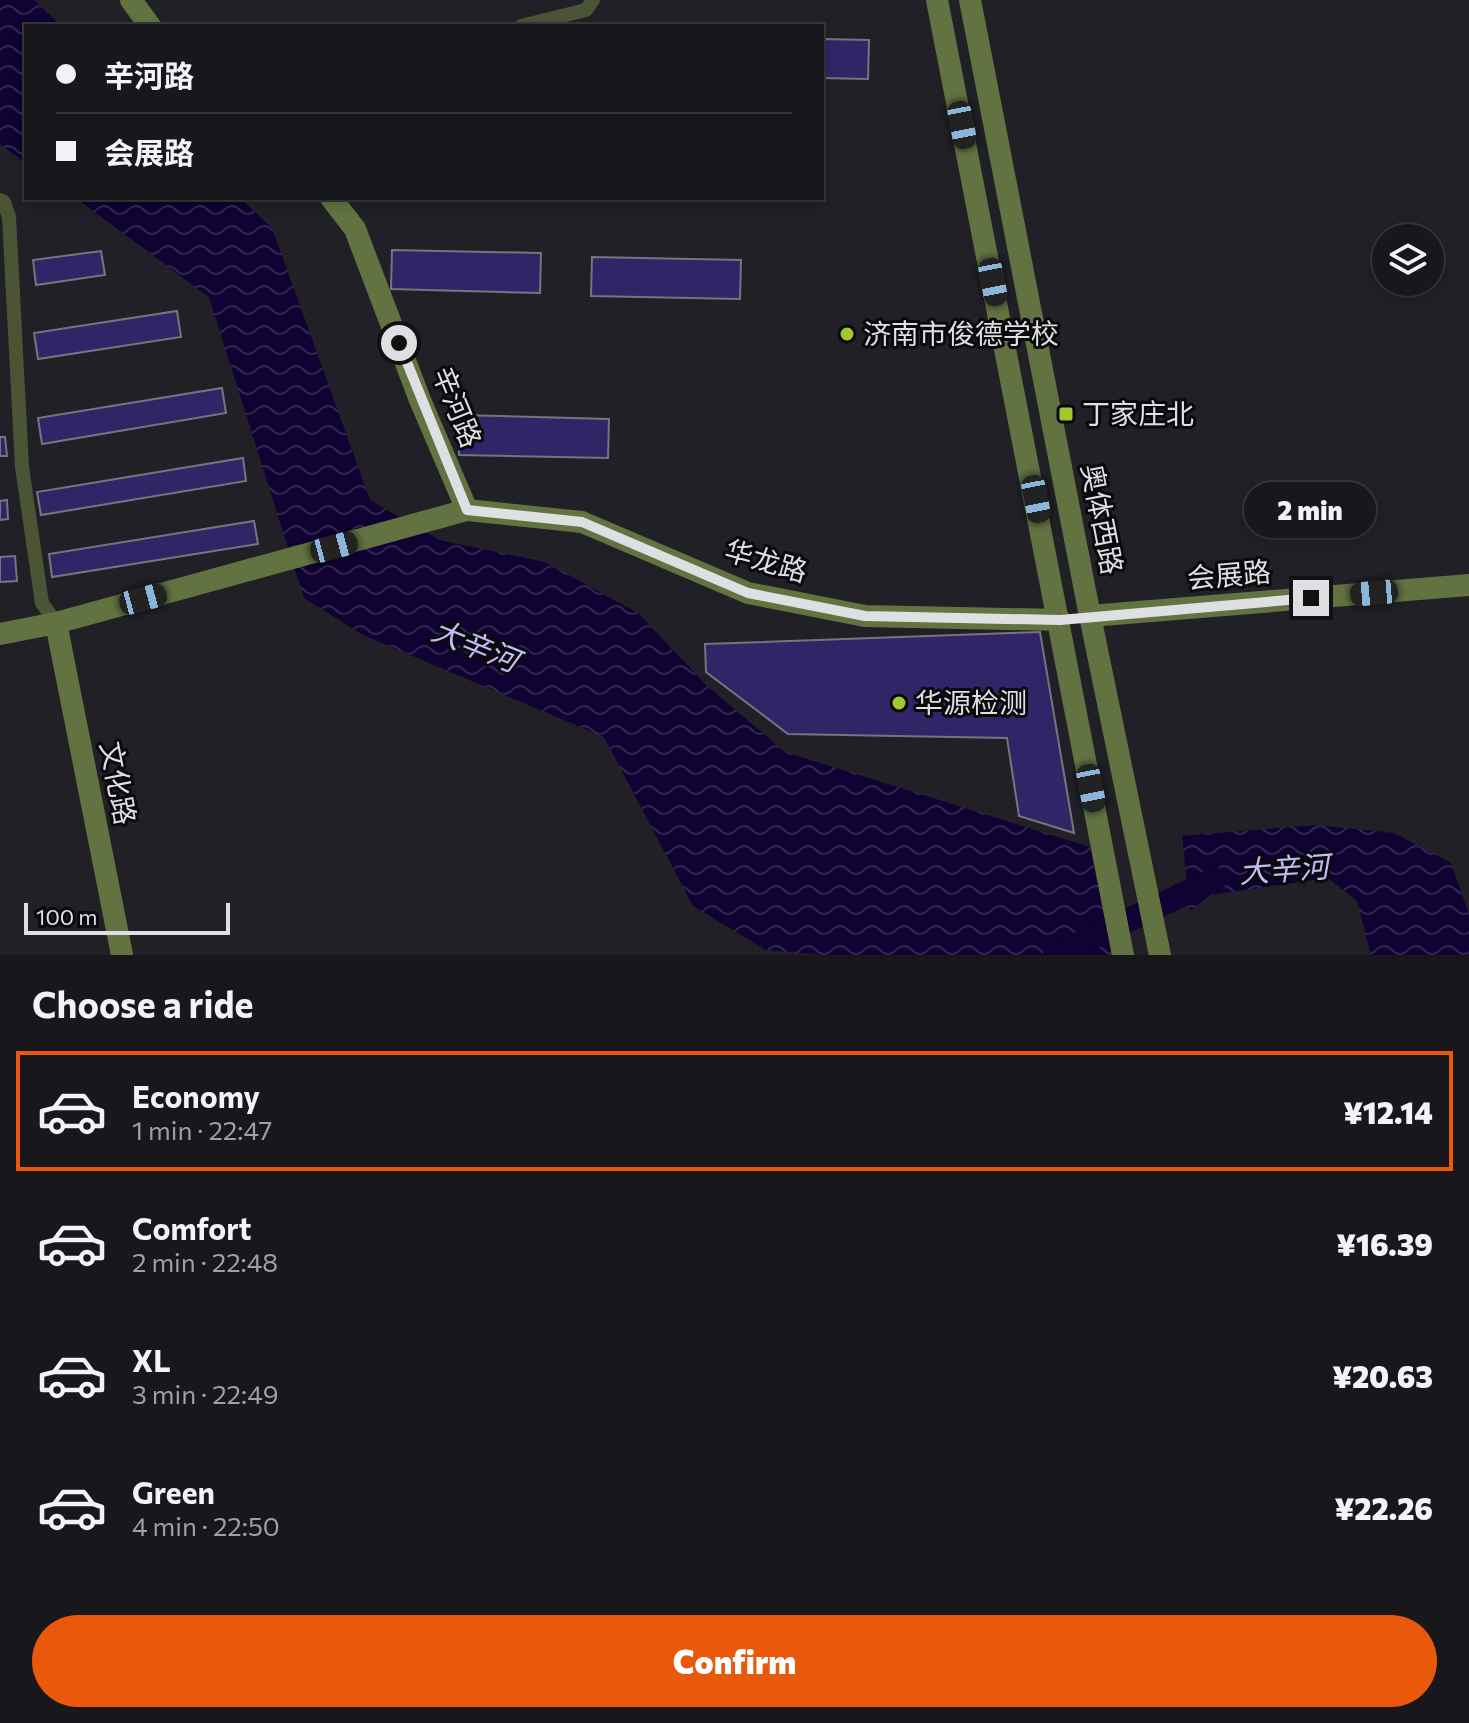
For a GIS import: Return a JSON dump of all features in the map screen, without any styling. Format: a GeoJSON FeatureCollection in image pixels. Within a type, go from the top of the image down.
{"type":"FeatureCollection","features":[{"type":"Feature","properties":{"kind":"main road"},"geometry":{"type":"LineString","coordinates":[[131,0],[149,24]]}},
{"type":"Feature","properties":{"kind":"main road"},"geometry":{"type":"LineString","coordinates":[[937,0],[1123,955]]}},
{"type":"Feature","properties":{"kind":"main road","name":"奥体西路"},"geometry":{"type":"LineString","coordinates":[[970,0],[1159,951]]}},
{"type":"Feature","properties":{"kind":"main road","name":"辛河路"},"geometry":{"type":"LineString","coordinates":[[333,200],[355,229],[420,400],[467,510]]}},
{"type":"Feature","properties":{"kind":"main road"},"geometry":{"type":"LineString","coordinates":[[0,634],[56,623],[467,510]]}},
{"type":"Feature","properties":{"kind":"main road","name":"华龙路"},"geometry":{"type":"LineString","coordinates":[[467,510],[582,522],[748,593],[865,616],[1060,620]]}},
{"type":"Feature","properties":{"kind":"main road","name":"会展路"},"geometry":{"type":"LineString","coordinates":[[1090,616],[1469,585]]}},
{"type":"Feature","properties":{"kind":"main road","name":"文化路"},"geometry":{"type":"LineString","coordinates":[[56,623],[122,955]]}},
{"type":"Feature","properties":{"kind":"street"},"geometry":{"type":"LineString","coordinates":[[529,24],[586,10],[593,0]]}},
{"type":"Feature","properties":{"kind":"street"},"geometry":{"type":"LineString","coordinates":[[0,200],[4,202],[9,217],[22,467],[42,603],[56,623]]}},
{"type":"Feature","properties":{"kind":"street"},"geometry":{"type":"LineString","coordinates":[[1060,620],[1090,616]]}},
{"type":"Feature","properties":{"kind":"water"},"geometry":{"type":"Polygon","coordinates":[[[0,0],[34,0],[59,24],[24,24],[24,162],[0,144],[0,0]]]}},
{"type":"Feature","properties":{"kind":"water"},"geometry":{"type":"Polygon","coordinates":[[[79,200],[242,200],[272,228],[370,500],[439,540],[545,562],[638,613],[708,687],[785,752],[1090,847],[1112,955],[825,955],[766,950],[693,906],[604,737],[363,635],[304,598],[209,297],[79,200]]]}},
{"type":"Feature","properties":{"kind":"water"},"geometry":{"type":"Polygon","coordinates":[[[1316,825],[1394,833],[1451,863],[1469,914],[1469,955],[1371,955],[1357,901],[1328,878],[1210,895],[1190,911],[1182,836],[1316,825]]]}},
{"type":"Feature","properties":{"kind":"building"},"geometry":{"type":"Polygon","coordinates":[[[824,39],[869,40],[868,79],[824,78],[824,39]]]}},
{"type":"Feature","properties":{"kind":"building"},"geometry":{"type":"Polygon","coordinates":[[[392,250],[541,253],[540,293],[391,289],[392,250]]]}},
{"type":"Feature","properties":{"kind":"building"},"geometry":{"type":"Polygon","coordinates":[[[101,251],[105,275],[36,285],[33,260],[101,251]]]}},
{"type":"Feature","properties":{"kind":"building"},"geometry":{"type":"Polygon","coordinates":[[[592,257],[741,260],[740,299],[591,296],[592,257]]]}},
{"type":"Feature","properties":{"kind":"building"},"geometry":{"type":"Polygon","coordinates":[[[177,311],[181,337],[38,359],[34,333],[177,311]]]}},
{"type":"Feature","properties":{"kind":"building"},"geometry":{"type":"Polygon","coordinates":[[[222,388],[226,413],[42,444],[38,418],[222,388]]]}},
{"type":"Feature","properties":{"kind":"building"},"geometry":{"type":"Polygon","coordinates":[[[460,415],[609,419],[608,458],[459,455],[460,415]]]}},
{"type":"Feature","properties":{"kind":"building"},"geometry":{"type":"Polygon","coordinates":[[[0,437],[5,437],[7,456],[0,456],[0,437]]]}},
{"type":"Feature","properties":{"kind":"building"},"geometry":{"type":"Polygon","coordinates":[[[243,458],[246,481],[41,515],[37,492],[243,458]]]}},
{"type":"Feature","properties":{"kind":"building"},"geometry":{"type":"Polygon","coordinates":[[[7,500],[8,519],[0,520],[0,501],[7,500]]]}},
{"type":"Feature","properties":{"kind":"building"},"geometry":{"type":"Polygon","coordinates":[[[254,521],[258,544],[52,577],[49,554],[254,521]]]}},
{"type":"Feature","properties":{"kind":"building"},"geometry":{"type":"Polygon","coordinates":[[[15,556],[17,581],[0,582],[0,557],[15,556]]]}},
{"type":"Feature","properties":{"kind":"building","name":"华源检测"},"geometry":{"type":"Polygon","coordinates":[[[1040,632],[1074,833],[1019,816],[1007,738],[788,734],[706,672],[705,644],[1040,632]]]}},
{"type":"Feature","properties":{"kind":"waterway","name":"大辛河"},"geometry":{"type":"LineString","coordinates":[[1055,955],[1215,879]]}},
{"type":"Feature","properties":{"kind":"place","name":"济南市俊德学校"},"geometry":{"type":"Point","coordinates":[847,334]}},
{"type":"Feature","properties":{"kind":"place","name":"丁家庄北"},"geometry":{"type":"Point","coordinates":[1066,414]}},
{"type":"Feature","properties":{"kind":"place","name":"华源检测"},"geometry":{"type":"Point","coordinates":[899,703]}},
{"type":"Feature","properties":{"kind":"route"},"geometry":{"type":"LineString","coordinates":[[399,343],[467,510],[582,522],[748,593],[865,616],[1060,620],[1311,598]]}}]}
